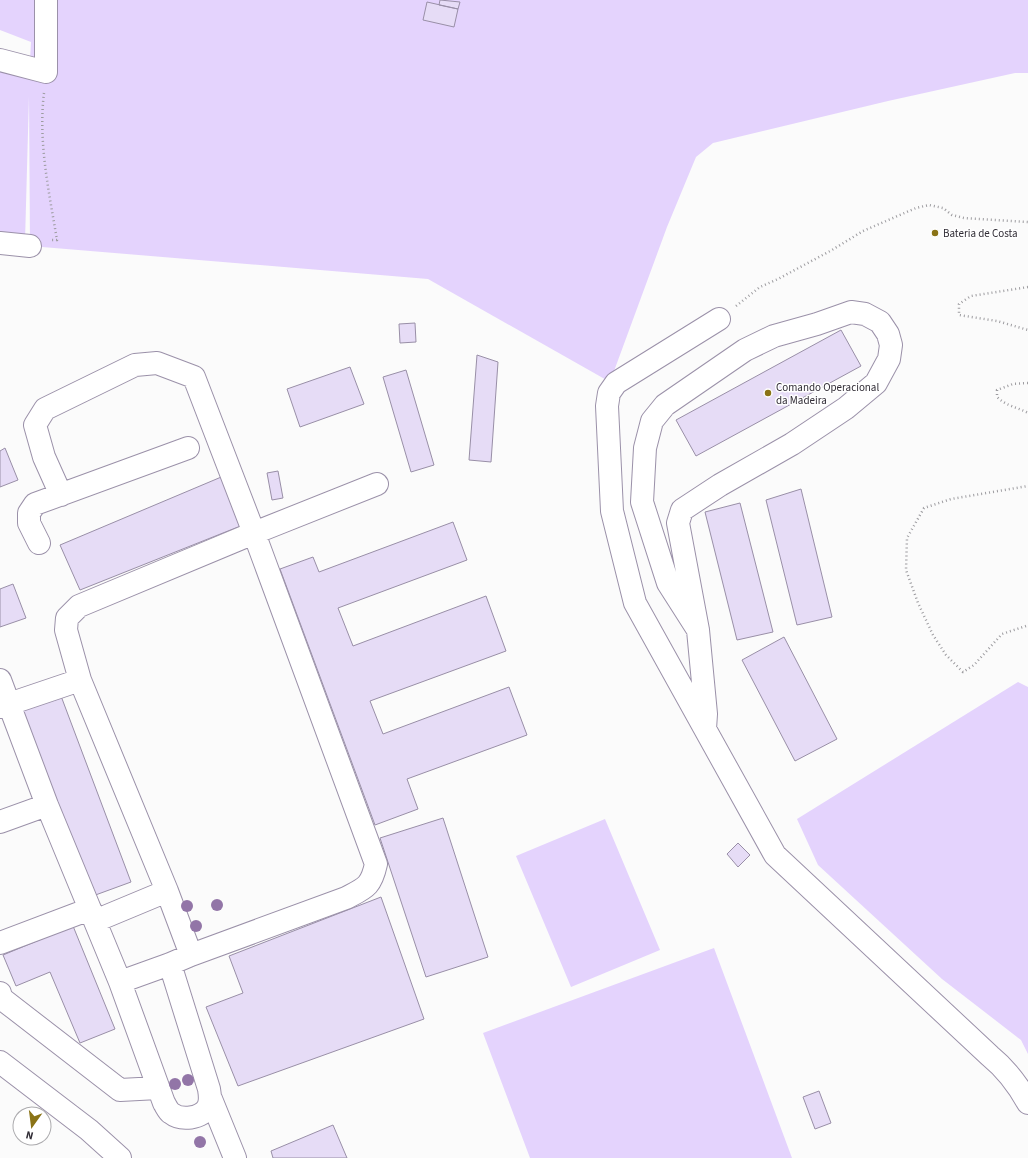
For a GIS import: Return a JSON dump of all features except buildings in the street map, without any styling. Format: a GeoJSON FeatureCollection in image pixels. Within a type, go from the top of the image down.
{"type":"FeatureCollection","features":[{"type":"Feature","properties":{"kind":"street"},"geometry":{"type":"LineString","coordinates":[[0,60],[46,72],[46,0]]}},
{"type":"Feature","properties":{"kind":"street"},"geometry":{"type":"LineString","coordinates":[[0,243],[30,246]]}},
{"type":"Feature","properties":{"kind":"street"},"geometry":{"type":"LineString","coordinates":[[698,630],[668,583],[642,502],[645,448],[652,421],[665,405],[745,350],[774,336],[816,324],[850,312],[865,314],[880,322],[888,334],[891,345],[889,359],[876,383],[846,408],[792,444],[720,485],[682,510],[678,523],[698,630],[706,714],[705,729]]}},
{"type":"Feature","properties":{"kind":"street"},"geometry":{"type":"LineString","coordinates":[[719,319],[616,382],[609,393],[607,406],[612,511],[635,603],[775,855],[1000,1064],[1019,1087],[1028,1103]]}},
{"type":"Feature","properties":{"kind":"street"},"geometry":{"type":"LineString","coordinates":[[61,494],[44,457],[35,425],[45,409],[135,365],[157,363],[194,376],[254,533],[376,864],[374,877],[365,888],[346,898],[191,954],[170,964],[120,982]]}},
{"type":"Feature","properties":{"kind":"street"},"geometry":{"type":"LineString","coordinates":[[39,543],[29,523],[29,513],[36,504],[188,448]]}},
{"type":"Feature","properties":{"kind":"street"},"geometry":{"type":"LineString","coordinates":[[191,954],[167,891],[80,680],[66,630],[67,618],[80,606],[254,533],[377,484]]}},
{"type":"Feature","properties":{"kind":"street"},"geometry":{"type":"LineString","coordinates":[[0,680],[4,705],[120,982],[164,1103],[171,1113],[180,1118],[189,1118],[197,1115],[207,1108],[211,1099]]}},
{"type":"Feature","properties":{"kind":"street"},"geometry":{"type":"LineString","coordinates":[[4,705],[80,680]]}},
{"type":"Feature","properties":{"kind":"street"},"geometry":{"type":"LineString","coordinates":[[0,822],[47,806]]}},
{"type":"Feature","properties":{"kind":"street"},"geometry":{"type":"LineString","coordinates":[[0,943],[167,891]]}},
{"type":"Feature","properties":{"kind":"street"},"geometry":{"type":"LineString","coordinates":[[170,964],[211,1099],[235,1158]]}},
{"type":"Feature","properties":{"kind":"street"},"geometry":{"type":"LineString","coordinates":[[0,993],[1,998],[120,1090],[158,1088]]}},
{"type":"Feature","properties":{"kind":"street"},"geometry":{"type":"LineString","coordinates":[[0,1062],[89,1130],[120,1158]]}},
{"type":"Feature","properties":{"kind":"path"},"geometry":{"type":"LineString","coordinates":[[30,246],[31,240],[57,240],[45,160],[42,108],[46,72]]}},
{"type":"Feature","properties":{"kind":"path"},"geometry":{"type":"LineString","coordinates":[[719,319],[760,286],[778,279],[832,250],[863,231],[916,208],[929,205],[943,208],[952,215],[964,218],[1028,222]]}},
{"type":"Feature","properties":{"kind":"path"},"geometry":{"type":"LineString","coordinates":[[1028,287],[971,296],[959,304],[959,315],[997,321],[1028,330]]}},
{"type":"Feature","properties":{"kind":"path"},"geometry":{"type":"LineString","coordinates":[[1028,383],[1013,384],[997,390],[997,397],[1003,403],[1028,413]]}},
{"type":"Feature","properties":{"kind":"path"},"geometry":{"type":"LineString","coordinates":[[1026,626],[1002,634],[974,665],[963,672],[946,655],[933,635],[918,603],[906,570],[907,538],[924,508],[951,499],[1028,486]]}},
{"type":"Feature","properties":{"kind":"shaded area"},"geometry":{"type":"Polygon","coordinates":[[[0,0],[1028,0],[1028,73],[1015,73],[888,101],[713,143],[696,157],[667,227],[610,382],[428,279],[30,246],[29,96],[25,241],[0,240],[0,71],[29,79],[31,42],[0,30],[0,0]]]}},
{"type":"Feature","properties":{"kind":"shaded area"},"geometry":{"type":"Polygon","coordinates":[[[1018,682],[1028,687],[1028,1054],[1021,1040],[942,979],[818,865],[797,819],[1018,682]]]}},
{"type":"Feature","properties":{"kind":"shaded area"},"geometry":{"type":"Polygon","coordinates":[[[605,819],[660,950],[571,987],[516,856],[605,819]]]}},
{"type":"Feature","properties":{"kind":"shaded area"},"geometry":{"type":"Polygon","coordinates":[[[714,948],[792,1158],[530,1158],[483,1033],[714,948]]]}},
{"type":"Feature","properties":{"kind":"place","name":"Bateria de Costa"},"geometry":{"type":"Point","coordinates":[935,233]}},
{"type":"Feature","properties":{"kind":"place","name":"Comando Operacional da Madeira"},"geometry":{"type":"Point","coordinates":[768,393]}}]}
